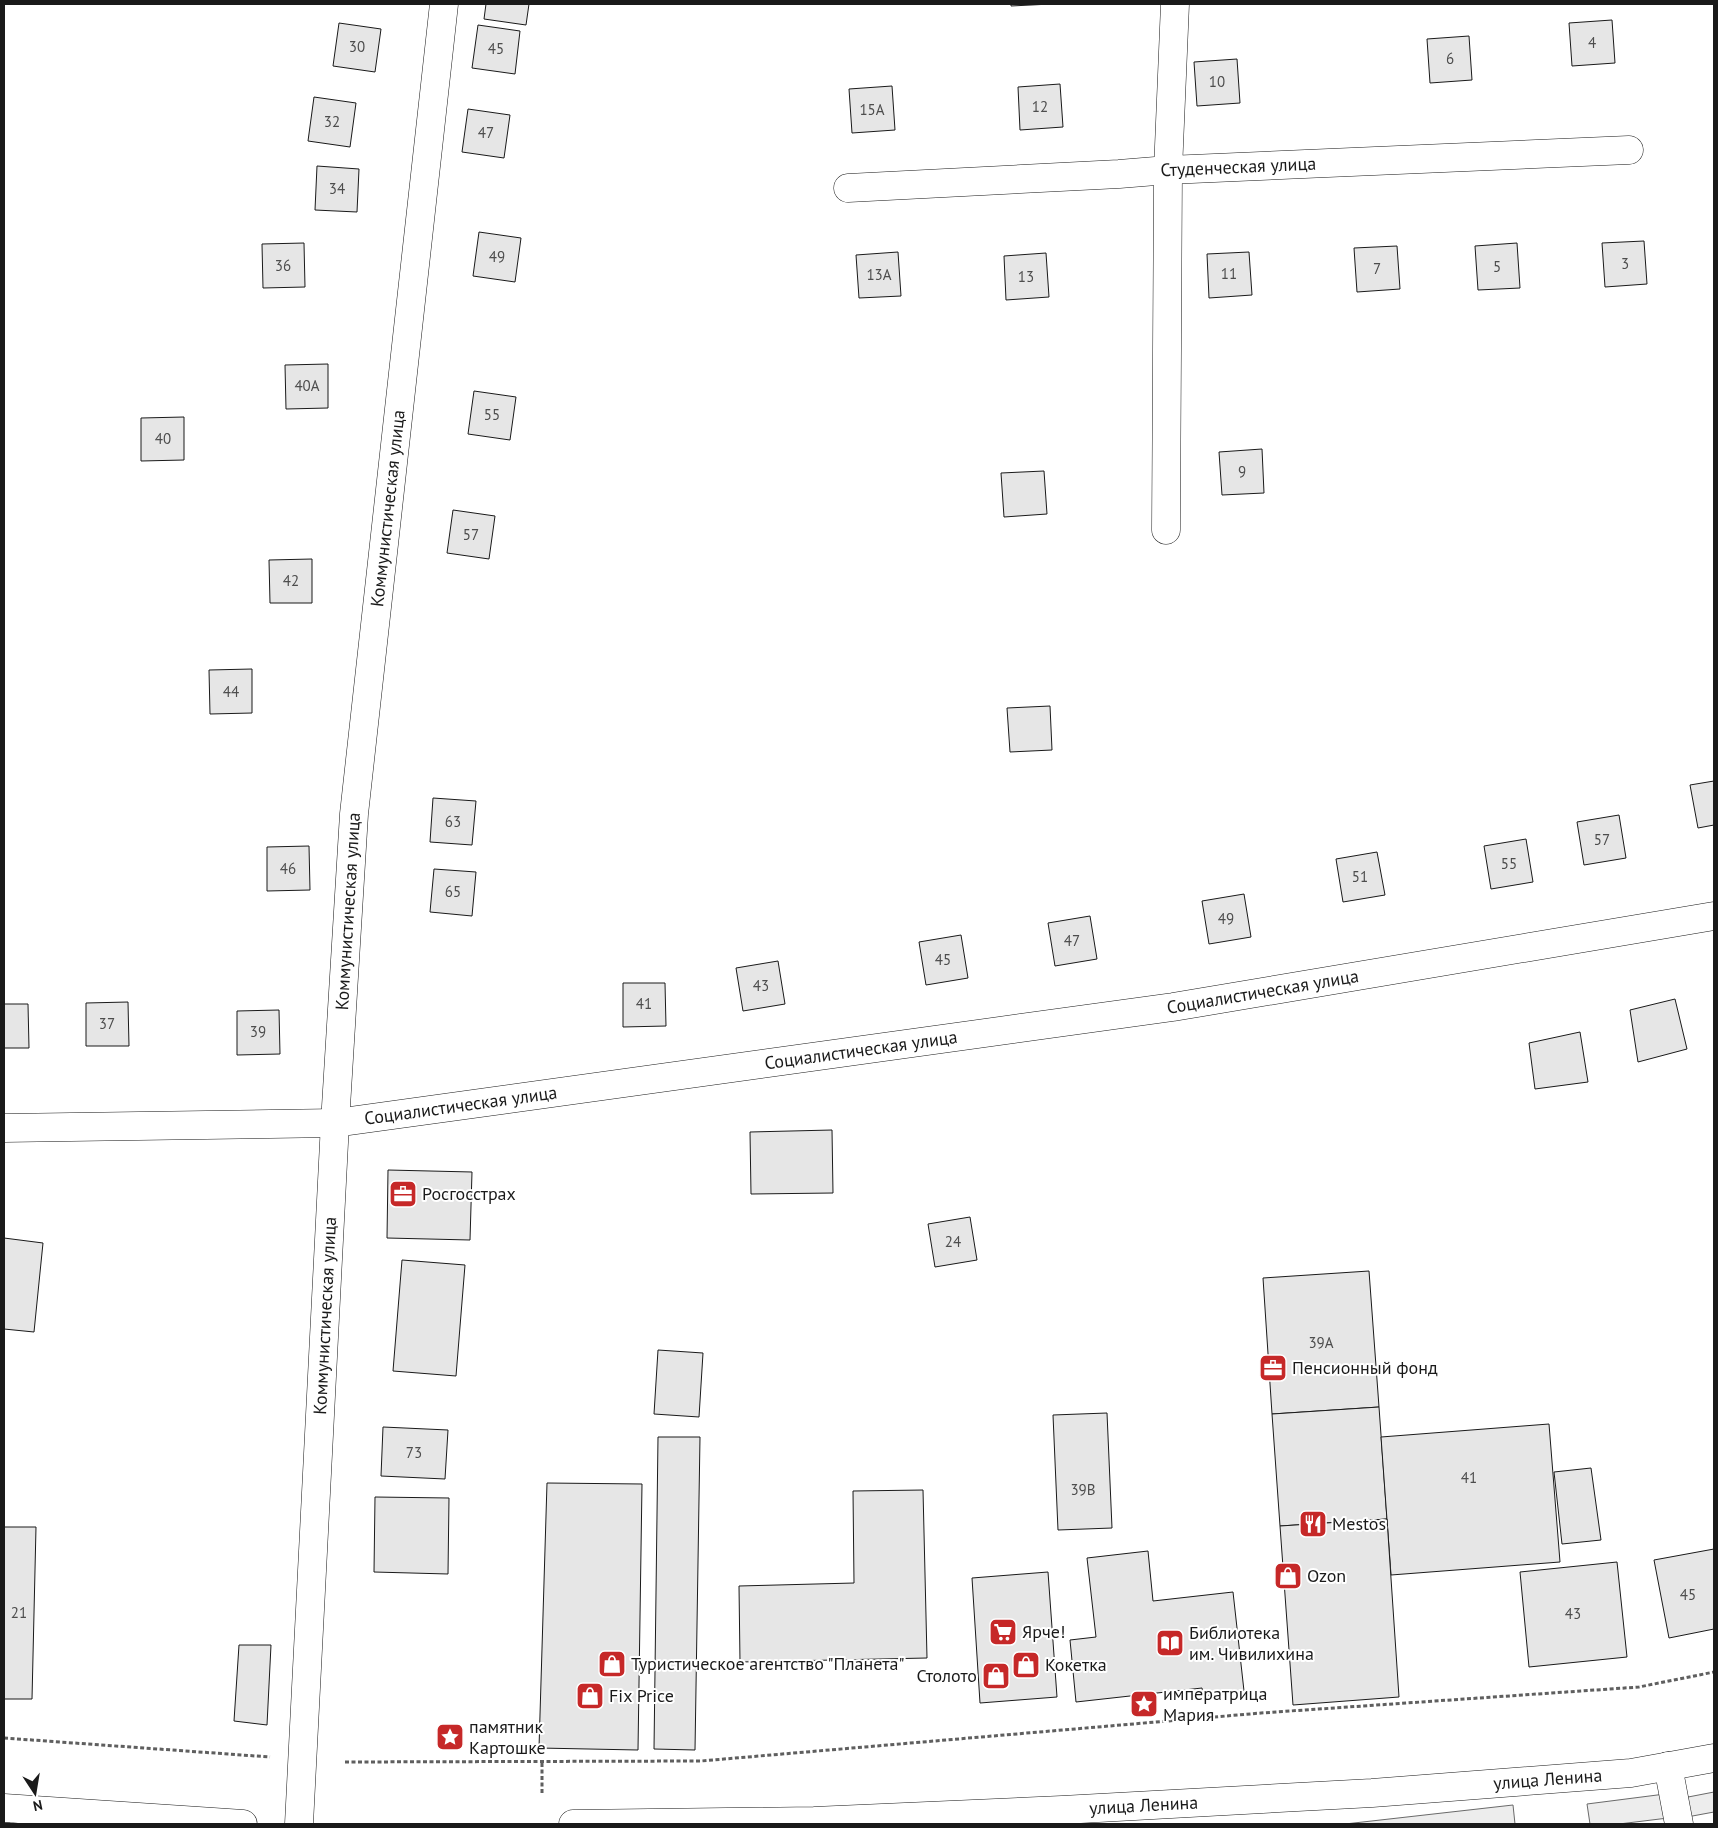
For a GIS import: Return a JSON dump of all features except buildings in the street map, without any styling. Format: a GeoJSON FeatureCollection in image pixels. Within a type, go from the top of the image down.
{"type":"FeatureCollection","features":[{"type":"Feature","properties":{"kind":"street","name":"Коммунистическая улица"},"geometry":{"type":"LineString","coordinates":[[299,1824],[335,1123],[354,814],[444,4]]}},
{"type":"Feature","properties":{"kind":"street"},"geometry":{"type":"LineString","coordinates":[[1166,530],[1168,170],[1175,4]]}},
{"type":"Feature","properties":{"kind":"street","name":"Студенческая улица"},"geometry":{"type":"LineString","coordinates":[[848,188],[1168,170],[1629,150]]}},
{"type":"Feature","properties":{"kind":"street","name":"Социалистическая улица"},"geometry":{"type":"LineString","coordinates":[[4,1128],[335,1123],[1173,1007],[1714,916]]}},
{"type":"Feature","properties":{"kind":"street","name":"улица Ленина"},"geometry":{"type":"LineString","coordinates":[[573,1824],[814,1821],[1072,1810],[1391,1791],[1631,1773],[1714,1758]]}},
{"type":"Feature","properties":{"kind":"street"},"geometry":{"type":"LineString","coordinates":[[1668,1766],[1679,1824]]}},
{"type":"Feature","properties":{"kind":"street"},"geometry":{"type":"LineString","coordinates":[[4,1808],[98,1819],[243,1824]]}},
{"type":"Feature","properties":{"kind":"path"},"geometry":{"type":"LineString","coordinates":[[345,1762],[710,1760],[1261,1713],[1639,1687],[1714,1672]]}},
{"type":"Feature","properties":{"kind":"path"},"geometry":{"type":"LineString","coordinates":[[4,1738],[278,1757]]}},
{"type":"Feature","properties":{"kind":"path"},"geometry":{"type":"LineString","coordinates":[[542,1761],[542,1793]]}},
{"type":"Feature","properties":{"kind":"shaded area"},"geometry":{"type":"Polygon","coordinates":[[[1714,1792],[1714,1812],[1687,1817],[1683,1798],[1714,1792]]]}},
{"type":"Feature","properties":{"kind":"shaded area"},"geometry":{"type":"Polygon","coordinates":[[[1665,1794],[1668,1818],[1619,1824],[1590,1824],[1587,1804],[1665,1794]]]}},
{"type":"Feature","properties":{"kind":"shaded area"},"geometry":{"type":"Polygon","coordinates":[[[1513,1805],[1515,1824],[1345,1824],[1513,1805]]]}},
{"type":"Feature","properties":{"kind":"fence"},"geometry":{"type":"LineString","coordinates":[[4,1823],[31,1824]]}},
{"type":"Feature","properties":{"kind":"place","name":"Росгосстрах"},"geometry":{"type":"Point","coordinates":[403,1194]}},
{"type":"Feature","properties":{"kind":"place","name":"Пенсионный фонд"},"geometry":{"type":"Point","coordinates":[1273,1368]}},
{"type":"Feature","properties":{"kind":"place","name":"Mestos"},"geometry":{"type":"Point","coordinates":[1313,1524]}},
{"type":"Feature","properties":{"kind":"place","name":"Ozon"},"geometry":{"type":"Point","coordinates":[1288,1576]}},
{"type":"Feature","properties":{"kind":"place","name":"Ярче!"},"geometry":{"type":"Point","coordinates":[1003,1632]}},
{"type":"Feature","properties":{"kind":"place","name":"Библиотека им. Чивилихина"},"geometry":{"type":"Point","coordinates":[1170,1643]}},
{"type":"Feature","properties":{"kind":"place","name":"Туристическое агентство \"Планета\""},"geometry":{"type":"Point","coordinates":[612,1664]}},
{"type":"Feature","properties":{"kind":"place","name":"Кокетка"},"geometry":{"type":"Point","coordinates":[1026,1665]}},
{"type":"Feature","properties":{"kind":"place","name":"Столото"},"geometry":{"type":"Point","coordinates":[996,1676]}},
{"type":"Feature","properties":{"kind":"place","name":"Fix Price"},"geometry":{"type":"Point","coordinates":[590,1696]}},
{"type":"Feature","properties":{"kind":"place","name":"императрица Мария"},"geometry":{"type":"Point","coordinates":[1144,1704]}},
{"type":"Feature","properties":{"kind":"place","name":"памятник Картошке"},"geometry":{"type":"Point","coordinates":[450,1737]}}]}
